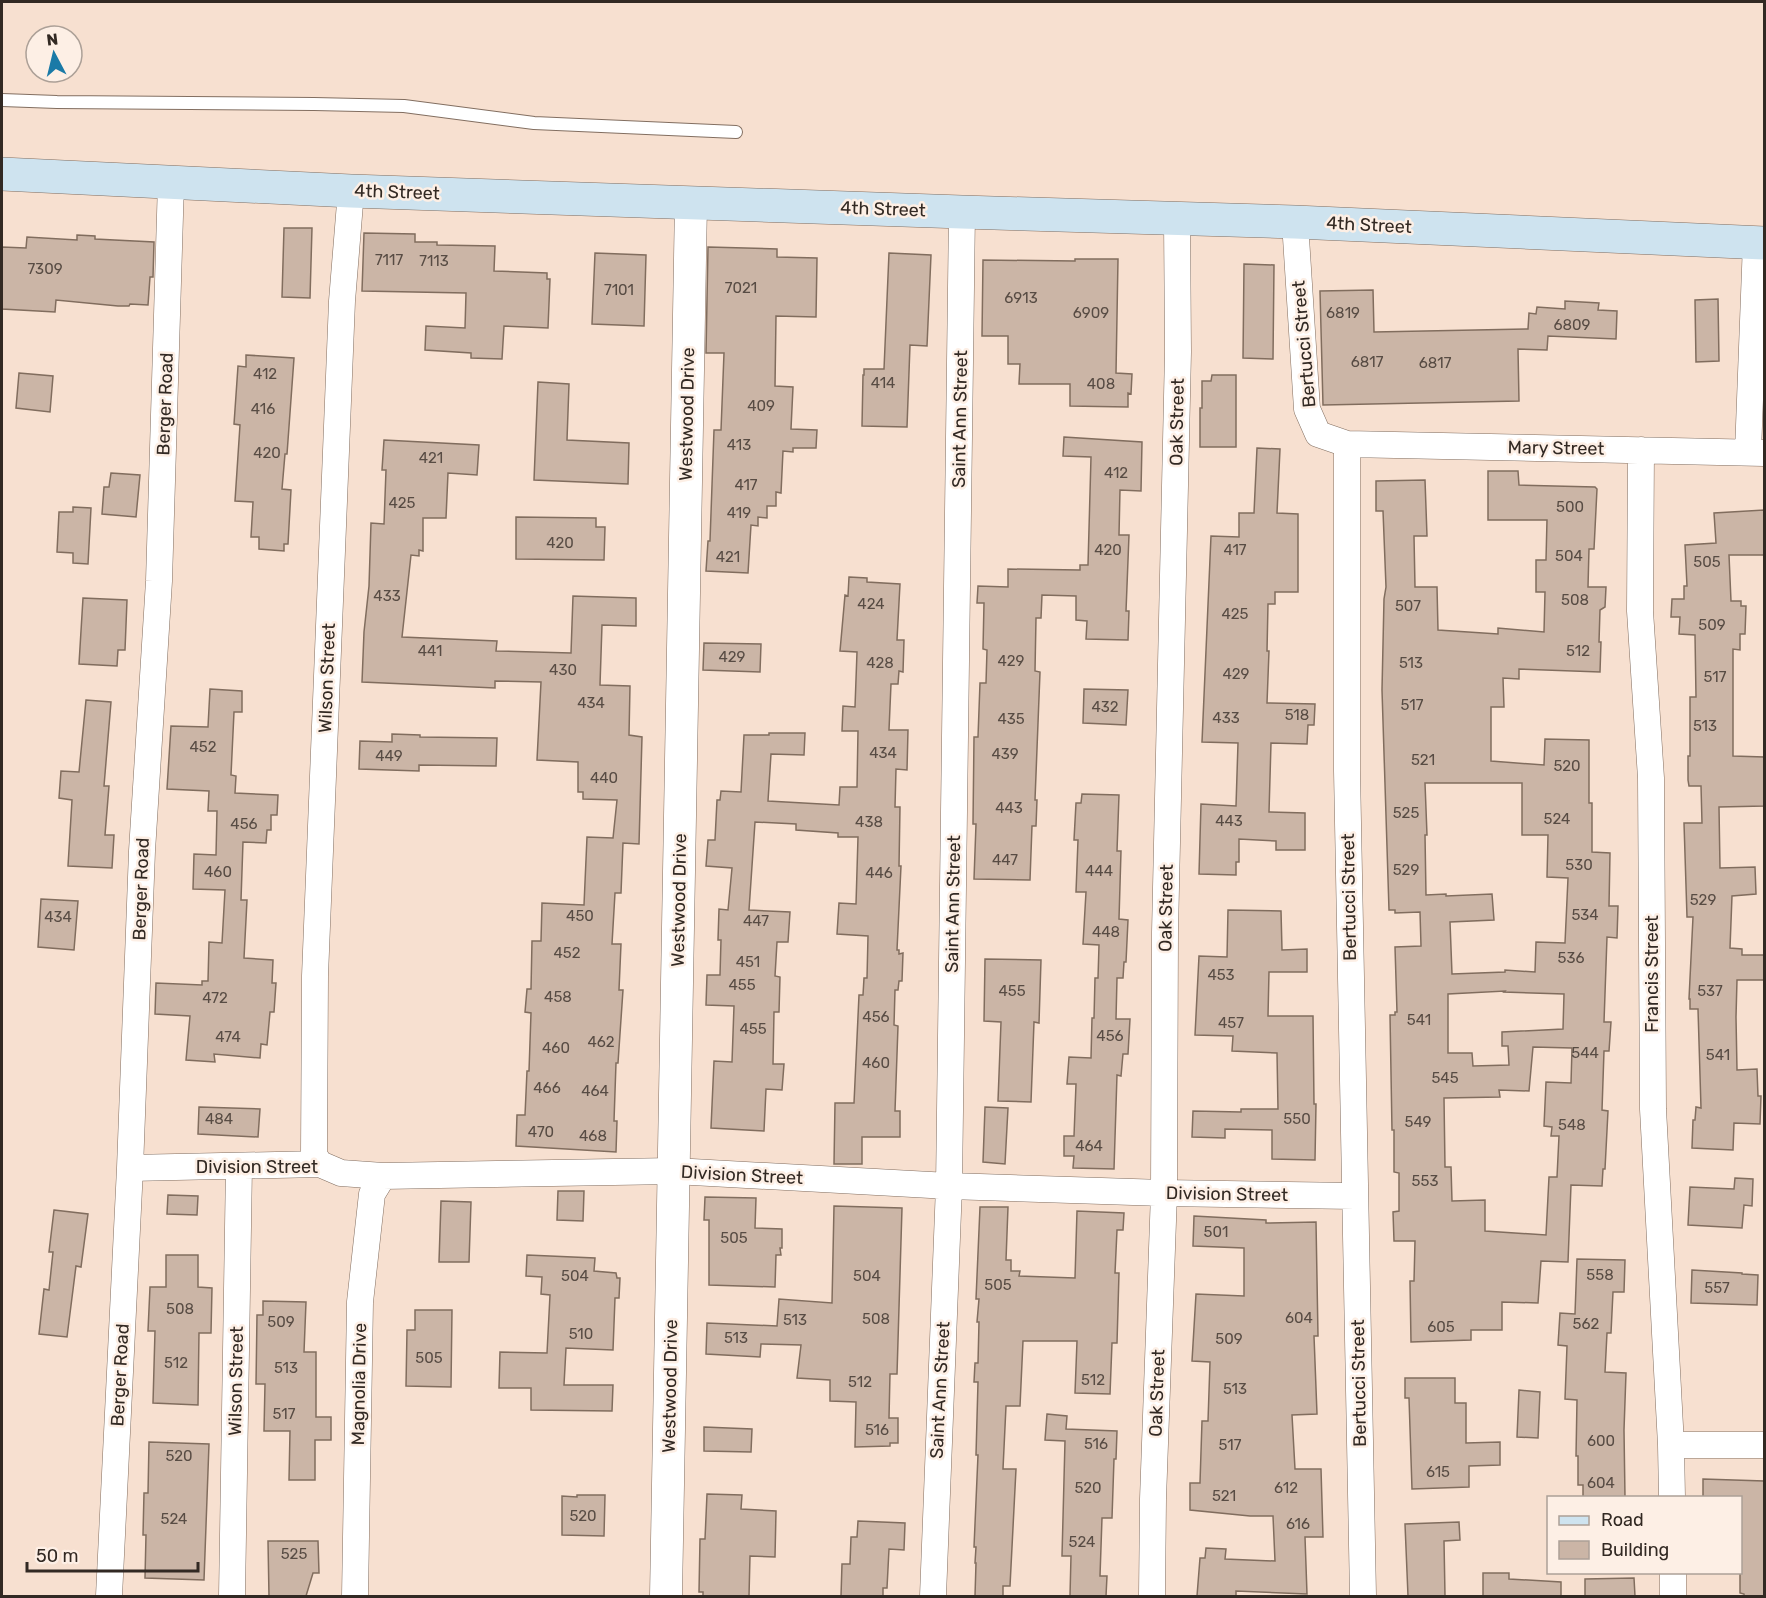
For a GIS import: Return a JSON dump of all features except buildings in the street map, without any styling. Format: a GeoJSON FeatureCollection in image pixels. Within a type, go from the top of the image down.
{"type":"FeatureCollection","features":[{"type":"Feature","properties":{"kind":"main road","name":"4th Street"},"geometry":{"type":"LineString","coordinates":[[2,174],[351,191],[1295,222],[1760,243]]}},
{"type":"Feature","properties":{"kind":"street","name":"Berger Road"},"geometry":{"type":"LineString","coordinates":[[109,1596],[130,1168],[142,851],[159,581],[171,182]]}},
{"type":"Feature","properties":{"kind":"street","name":"Wilson Street"},"geometry":{"type":"LineString","coordinates":[[320,1164],[314,1155],[315,976],[342,301],[351,191]]}},
{"type":"Feature","properties":{"kind":"street","name":"Westwood Drive"},"geometry":{"type":"LineString","coordinates":[[666,1596],[691,203]]}},
{"type":"Feature","properties":{"kind":"street","name":"Saint Ann Street"},"geometry":{"type":"LineString","coordinates":[[933,1596],[949,1186],[962,212]]}},
{"type":"Feature","properties":{"kind":"street","name":"Oak Street"},"geometry":{"type":"LineString","coordinates":[[1152,1596],[1153,1499],[1164,1193],[1165,932],[1178,364],[1177,219]]}},
{"type":"Feature","properties":{"kind":"street","name":"Bertucci Street"},"geometry":{"type":"LineString","coordinates":[[1295,222],[1307,409],[1318,434],[1347,444],[1347,771],[1363,1596]]}},
{"type":"Feature","properties":{"kind":"street"},"geometry":{"type":"LineString","coordinates":[[1756,453],[1760,243]]}},
{"type":"Feature","properties":{"kind":"street","name":"Mary Street"},"geometry":{"type":"LineString","coordinates":[[1347,444],[1756,453]]}},
{"type":"Feature","properties":{"kind":"street","name":"Francis Street"},"geometry":{"type":"LineString","coordinates":[[1641,450],[1640,610],[1651,778],[1653,1109],[1672,1496]]}},
{"type":"Feature","properties":{"kind":"street","name":"Division Street"},"geometry":{"type":"LineString","coordinates":[[130,1168],[320,1164],[342,1173],[383,1176],[674,1171],[949,1186],[1356,1196]]}},
{"type":"Feature","properties":{"kind":"street","name":"Wilson Street"},"geometry":{"type":"LineString","coordinates":[[232,1596],[239,1166]]}},
{"type":"Feature","properties":{"kind":"street","name":"Magnolia Drive"},"geometry":{"type":"LineString","coordinates":[[355,1596],[360,1302],[372,1194],[383,1176]]}},
{"type":"Feature","properties":{"kind":"street"},"geometry":{"type":"LineString","coordinates":[[1671,1445],[1764,1445]]}},
{"type":"Feature","properties":{"kind":"street"},"geometry":{"type":"LineString","coordinates":[[1673,1574],[1673,1596]]}},
{"type":"Feature","properties":{"kind":"lane"},"geometry":{"type":"LineString","coordinates":[[2,100],[404,106],[534,123],[735,132]]}}]}
